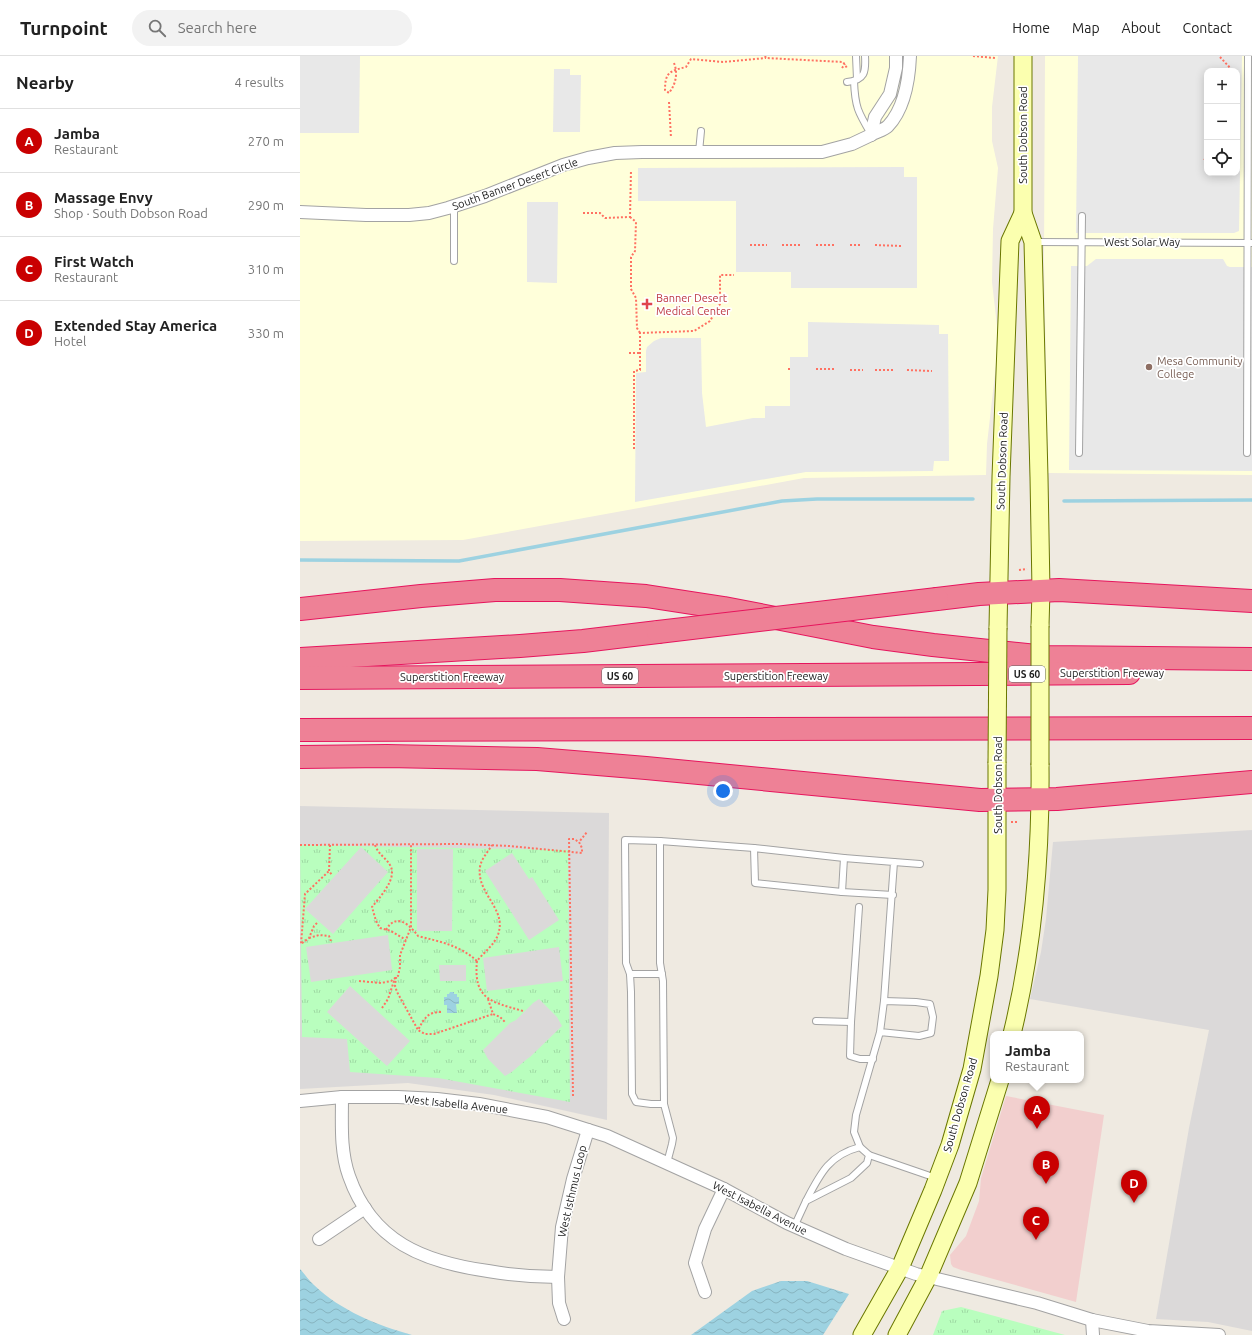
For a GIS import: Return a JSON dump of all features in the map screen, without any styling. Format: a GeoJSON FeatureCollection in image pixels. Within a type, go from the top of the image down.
{"type":"FeatureCollection","features":[{"type":"Feature","properties":{"kind":"highway"},"geometry":{"type":"LineString","coordinates":[[300,609],[422,596],[488,591],[560,590],[646,596],[724,608],[873,637],[1046,657],[1252,659]]}},
{"type":"Feature","properties":{"kind":"highway"},"geometry":{"type":"LineString","coordinates":[[300,659],[583,641],[999,592],[1041,590],[1252,601]]}},
{"type":"Feature","properties":{"kind":"highway","name":"Superstition Freeway"},"geometry":{"type":"LineString","coordinates":[[300,678],[1252,673]]}},
{"type":"Feature","properties":{"kind":"highway"},"geometry":{"type":"LineString","coordinates":[[300,730],[1252,728]]}},
{"type":"Feature","properties":{"kind":"highway"},"geometry":{"type":"LineString","coordinates":[[300,757],[387,756],[537,759],[980,800],[1040,800],[1252,782]]}},
{"type":"Feature","properties":{"kind":"main road","name":"South Dobson Road"},"geometry":{"type":"LineString","coordinates":[[1013,1031],[1018,1009],[1030,935],[1040,800],[1041,590],[1033,242],[1023,214],[1023,56]]}},
{"type":"Feature","properties":{"kind":"main road","name":"South Dobson Road"},"geometry":{"type":"LineString","coordinates":[[862,1335],[900,1268],[952,1138],[972,1069],[988,982],[997,890],[998,628],[1001,485],[1010,241],[1023,214]]}},
{"type":"Feature","properties":{"kind":"main road"},"geometry":{"type":"LineString","coordinates":[[897,1335],[928,1277],[968,1183],[999,1083]]}},
{"type":"Feature","properties":{"kind":"street"},"geometry":{"type":"LineString","coordinates":[[871,134],[875,117],[890,94],[896,68],[896,56]]}},
{"type":"Feature","properties":{"kind":"street","name":"South Banner Desert Circle"},"geometry":{"type":"LineString","coordinates":[[300,212],[366,215],[409,215],[429,213],[485,196],[563,165],[615,153],[822,152],[852,144],[887,128],[898,112],[906,93],[910,72],[910,56]]}},
{"type":"Feature","properties":{"kind":"street"},"geometry":{"type":"LineString","coordinates":[[342,1097],[343,1154],[348,1176],[365,1208],[388,1235],[407,1248],[430,1259],[471,1269],[506,1274],[558,1277]]}},
{"type":"Feature","properties":{"kind":"street","name":"West Isabella Avenue"},"geometry":{"type":"LineString","coordinates":[[300,1101],[342,1097],[437,1099],[479,1104],[547,1117],[608,1136],[724,1189],[794,1227],[846,1249],[900,1268],[928,1277],[1037,1304],[1092,1320],[1148,1331],[1219,1335]]}},
{"type":"Feature","properties":{"kind":"street","name":"West Isthmus Loop"},"geometry":{"type":"LineString","coordinates":[[564,1319],[559,1303],[558,1277],[562,1227],[573,1179],[588,1130]]}},
{"type":"Feature","properties":{"kind":"street"},"geometry":{"type":"LineString","coordinates":[[705,1292],[695,1263],[705,1229],[724,1189]]}},
{"type":"Feature","properties":{"kind":"street"},"geometry":{"type":"LineString","coordinates":[[319,1239],[365,1208]]}},
{"type":"Feature","properties":{"kind":"street"},"geometry":{"type":"LineString","coordinates":[[1092,1320],[1093,1335]]}},
{"type":"Feature","properties":{"kind":"lane"},"geometry":{"type":"LineString","coordinates":[[856,56],[856,105],[858,113],[871,134]]}},
{"type":"Feature","properties":{"kind":"lane"},"geometry":{"type":"LineString","coordinates":[[847,82],[856,80],[863,76],[865,71],[866,56]]}},
{"type":"Feature","properties":{"kind":"lane"},"geometry":{"type":"LineString","coordinates":[[1247,454],[1250,243],[1249,60]]}},
{"type":"Feature","properties":{"kind":"lane"},"geometry":{"type":"LineString","coordinates":[[699,152],[701,131]]}},
{"type":"Feature","properties":{"kind":"lane"},"geometry":{"type":"LineString","coordinates":[[454,206],[454,260]]}},
{"type":"Feature","properties":{"kind":"lane"},"geometry":{"type":"LineString","coordinates":[[1079,453],[1082,216]]}},
{"type":"Feature","properties":{"kind":"lane","name":"West Solar Way"},"geometry":{"type":"LineString","coordinates":[[1033,242],[1250,243]]}},
{"type":"Feature","properties":{"kind":"lane"},"geometry":{"type":"LineString","coordinates":[[664,1104],[636,1102],[632,1094],[631,992],[630,974],[626,962],[625,840],[754,848],[844,858],[920,864]]}},
{"type":"Feature","properties":{"kind":"lane"},"geometry":{"type":"LineString","coordinates":[[660,841],[660,964],[662,974],[664,1104],[672,1138],[667,1163]]}},
{"type":"Feature","properties":{"kind":"lane"},"geometry":{"type":"LineString","coordinates":[[754,848],[755,883],[842,892],[893,895]]}},
{"type":"Feature","properties":{"kind":"lane"},"geometry":{"type":"LineString","coordinates":[[842,892],[844,858]]}},
{"type":"Feature","properties":{"kind":"lane"},"geometry":{"type":"LineString","coordinates":[[894,862],[893,895],[880,1032],[856,1115],[854,1132],[860,1147],[869,1155],[937,1178]]}},
{"type":"Feature","properties":{"kind":"lane"},"geometry":{"type":"LineString","coordinates":[[859,907],[850,1056],[860,1059],[873,1059]]}},
{"type":"Feature","properties":{"kind":"lane"},"geometry":{"type":"LineString","coordinates":[[630,974],[662,974]]}},
{"type":"Feature","properties":{"kind":"lane"},"geometry":{"type":"LineString","coordinates":[[880,1032],[919,1036],[931,1033],[933,1017],[930,1004],[884,1000]]}},
{"type":"Feature","properties":{"kind":"lane"},"geometry":{"type":"LineString","coordinates":[[816,1021],[851,1022]]}},
{"type":"Feature","properties":{"kind":"lane"},"geometry":{"type":"LineString","coordinates":[[794,1227],[806,1201],[824,1169],[834,1159],[850,1150],[860,1147]]}},
{"type":"Feature","properties":{"kind":"lane"},"geometry":{"type":"LineString","coordinates":[[806,1201],[851,1178],[867,1163],[869,1155]]}},
{"type":"Feature","properties":{"kind":"path"},"geometry":{"type":"LineString","coordinates":[[697,60],[698,56]]}},
{"type":"Feature","properties":{"kind":"path"},"geometry":{"type":"LineString","coordinates":[[973,56],[995,58]]}},
{"type":"Feature","properties":{"kind":"path"},"geometry":{"type":"LineString","coordinates":[[674,63],[677,69],[673,88],[670,93],[665,90],[665,78],[669,73],[677,69],[686,67],[691,59],[723,62],[765,57],[843,62],[847,67],[848,73]]}},
{"type":"Feature","properties":{"kind":"path"},"geometry":{"type":"LineString","coordinates":[[1220,57],[1230,68]]}},
{"type":"Feature","properties":{"kind":"path"},"geometry":{"type":"LineString","coordinates":[[842,68],[845,64]]}},
{"type":"Feature","properties":{"kind":"path"},"geometry":{"type":"LineString","coordinates":[[670,102],[671,138]]}},
{"type":"Feature","properties":{"kind":"path"},"geometry":{"type":"LineString","coordinates":[[630,217],[631,170]]}},
{"type":"Feature","properties":{"kind":"path"},"geometry":{"type":"LineString","coordinates":[[582,213],[600,213],[605,218],[630,217],[636,222],[636,246],[631,257],[631,289],[636,298],[637,328],[640,333],[640,370],[634,371],[634,449]]}},
{"type":"Feature","properties":{"kind":"path"},"geometry":{"type":"LineString","coordinates":[[750,245],[767,245]]}},
{"type":"Feature","properties":{"kind":"path"},"geometry":{"type":"LineString","coordinates":[[782,245],[800,245]]}},
{"type":"Feature","properties":{"kind":"path"},"geometry":{"type":"LineString","coordinates":[[816,245],[835,246]]}},
{"type":"Feature","properties":{"kind":"path"},"geometry":{"type":"LineString","coordinates":[[850,246],[862,246]]}},
{"type":"Feature","properties":{"kind":"path"},"geometry":{"type":"LineString","coordinates":[[875,246],[901,246]]}},
{"type":"Feature","properties":{"kind":"path"},"geometry":{"type":"LineString","coordinates":[[640,333],[694,331],[710,321],[720,304],[720,275],[734,275]]}},
{"type":"Feature","properties":{"kind":"path"},"geometry":{"type":"LineString","coordinates":[[629,353],[640,353]]}},
{"type":"Feature","properties":{"kind":"path"},"geometry":{"type":"LineString","coordinates":[[816,369],[835,369]]}},
{"type":"Feature","properties":{"kind":"path"},"geometry":{"type":"LineString","coordinates":[[850,370],[863,370]]}},
{"type":"Feature","properties":{"kind":"path"},"geometry":{"type":"LineString","coordinates":[[875,370],[894,370]]}},
{"type":"Feature","properties":{"kind":"path"},"geometry":{"type":"LineString","coordinates":[[907,370],[932,370]]}},
{"type":"Feature","properties":{"kind":"path"},"geometry":{"type":"LineString","coordinates":[[1019,570],[1030,569]]}},
{"type":"Feature","properties":{"kind":"path"},"geometry":{"type":"LineString","coordinates":[[580,842],[587,832]]}},
{"type":"Feature","properties":{"kind":"path"},"geometry":{"type":"LineString","coordinates":[[300,845],[492,845],[570,852],[582,853],[580,842],[574,839],[569,839],[570,852],[574,1096]]}},
{"type":"Feature","properties":{"kind":"path"},"geometry":{"type":"LineString","coordinates":[[330,845],[329,871],[332,875]]}},
{"type":"Feature","properties":{"kind":"path"},"geometry":{"type":"LineString","coordinates":[[375,845],[377,850],[391,866],[393,873],[392,880],[372,907],[376,921],[380,928],[406,940]]}},
{"type":"Feature","properties":{"kind":"path"},"geometry":{"type":"LineString","coordinates":[[382,1008],[388,999],[396,977],[398,976],[400,955],[411,927],[411,845]]}},
{"type":"Feature","properties":{"kind":"path"},"geometry":{"type":"LineString","coordinates":[[492,845],[480,868],[481,879],[482,887],[499,918],[500,930],[495,940],[477,961],[476,973],[479,987],[485,997],[496,1003],[523,1011]]}},
{"type":"Feature","properties":{"kind":"path"},"geometry":{"type":"LineString","coordinates":[[329,871],[305,894],[301,944],[309,938],[319,935],[329,936],[331,940]]}},
{"type":"Feature","properties":{"kind":"path"},"geometry":{"type":"LineString","coordinates":[[386,930],[389,925],[395,922],[406,923],[418,936],[443,942],[467,952],[477,961]]}},
{"type":"Feature","properties":{"kind":"path"},"geometry":{"type":"LineString","coordinates":[[309,938],[314,926],[317,923]]}},
{"type":"Feature","properties":{"kind":"path"},"geometry":{"type":"LineString","coordinates":[[359,981],[382,983],[391,981],[396,977]]}},
{"type":"Feature","properties":{"kind":"path"},"geometry":{"type":"LineString","coordinates":[[396,977],[395,986],[397,992],[418,1030],[425,1034],[434,1034],[493,1014],[500,1017],[506,1023]]}},
{"type":"Feature","properties":{"kind":"path"},"geometry":{"type":"LineString","coordinates":[[488,999],[493,1014]]}},
{"type":"Feature","properties":{"kind":"path"},"geometry":{"type":"LineString","coordinates":[[418,1030],[425,1018],[434,1012],[441,1012]]}},
{"type":"Feature","properties":{"kind":"shaded area","name":"Banner Desert Medical Center"},"geometry":{"type":"Polygon","coordinates":[[[300,56],[998,56],[992,107],[992,141],[998,168],[993,229],[992,282],[997,326],[997,356],[987,444],[986,475],[804,478],[463,540],[300,541],[300,56]]]}},
{"type":"Feature","properties":{"kind":"shaded area"},"geometry":{"type":"Polygon","coordinates":[[[300,56],[360,56],[359,133],[300,133],[300,56]]]}},
{"type":"Feature","properties":{"kind":"shaded area","name":"Mesa Community College"},"geometry":{"type":"Polygon","coordinates":[[[1045,56],[1252,56],[1252,475],[1048,473],[1044,261],[1045,56]]]}},
{"type":"Feature","properties":{"kind":"shaded area"},"geometry":{"type":"Polygon","coordinates":[[[1078,56],[1242,56],[1240,173],[1240,68],[1204,68],[1204,176],[1240,176],[1239,231],[1234,233],[1076,233],[1078,56]]]}},
{"type":"Feature","properties":{"kind":"shaded area"},"geometry":{"type":"Polygon","coordinates":[[[554,69],[570,69],[570,75],[581,75],[580,132],[553,132],[554,69]]]}},
{"type":"Feature","properties":{"kind":"shaded area"},"geometry":{"type":"Polygon","coordinates":[[[904,167],[904,177],[917,177],[917,288],[791,288],[791,272],[736,272],[736,201],[638,201],[638,168],[904,167]]]}},
{"type":"Feature","properties":{"kind":"shaded area"},"geometry":{"type":"Polygon","coordinates":[[[527,202],[558,202],[557,283],[527,282],[527,202]]]}},
{"type":"Feature","properties":{"kind":"shaded area"},"geometry":{"type":"Polygon","coordinates":[[[1096,259],[1223,259],[1227,266],[1230,267],[1252,267],[1252,471],[1069,470],[1071,266],[1087,266],[1096,259]]]}},
{"type":"Feature","properties":{"kind":"shaded area"},"geometry":{"type":"Polygon","coordinates":[[[808,322],[939,325],[939,334],[948,334],[949,461],[934,461],[933,471],[806,472],[635,502],[636,373],[646,372],[647,347],[654,341],[661,338],[701,338],[702,393],[706,427],[753,418],[765,418],[765,406],[790,406],[790,357],[808,357],[808,322]]]}},
{"type":"Feature","properties":{"kind":"shaded area"},"geometry":{"type":"Polygon","coordinates":[[[300,806],[609,813],[607,1120],[494,1095],[408,1083],[300,1089],[300,806]]]}},
{"type":"Feature","properties":{"kind":"shaded area"},"geometry":{"type":"Polygon","coordinates":[[[1252,830],[1252,1331],[1208,1322],[1156,1319],[1189,1128],[1209,1030],[1030,999],[1041,952],[1046,919],[1053,842],[1252,830]]]}},
{"type":"Feature","properties":{"kind":"shaded area"},"geometry":{"type":"Polygon","coordinates":[[[1006,1096],[1104,1115],[1076,1302],[961,1270],[953,1267],[951,1264],[950,1255],[966,1236],[979,1201],[981,1178],[1006,1096]]]}},
{"type":"Feature","properties":{"kind":"green space"},"geometry":{"type":"Polygon","coordinates":[[[300,845],[568,850],[570,1102],[438,1078],[350,1072],[347,1039],[302,1037],[300,845]],[[361,847],[305,909],[333,934],[388,872],[361,847]],[[417,849],[417,931],[452,931],[453,849],[417,849]],[[512,853],[485,871],[529,940],[559,920],[532,877],[529,879],[512,853]],[[388,935],[306,947],[311,982],[392,970],[388,935]],[[559,947],[483,958],[487,991],[563,981],[559,947]],[[439,965],[440,981],[466,981],[466,965],[439,965]],[[350,986],[327,1012],[387,1066],[410,1041],[350,986]],[[450,994],[447,997],[444,997],[444,1005],[459,1004],[457,997],[450,994]],[[539,999],[516,1020],[510,1023],[483,1050],[488,1059],[505,1076],[530,1057],[562,1026],[557,1017],[539,999]]]}},
{"type":"Feature","properties":{"kind":"green space"},"geometry":{"type":"Polygon","coordinates":[[[961,1307],[1065,1335],[933,1335],[942,1311],[961,1307]]]}},
{"type":"Feature","properties":{"kind":"water"},"geometry":{"type":"Polygon","coordinates":[[[454,992],[454,994],[457,994],[457,997],[459,997],[459,1004],[456,1004],[457,1013],[447,1013],[447,1005],[444,1005],[444,997],[447,997],[447,994],[454,992]]]}},
{"type":"Feature","properties":{"kind":"water"},"geometry":{"type":"Polygon","coordinates":[[[300,1269],[312,1283],[348,1310],[373,1322],[412,1335],[300,1335],[300,1269]]]}},
{"type":"Feature","properties":{"kind":"water"},"geometry":{"type":"Polygon","coordinates":[[[781,1281],[807,1281],[849,1294],[823,1335],[691,1335],[752,1291],[781,1281]]]}},
{"type":"Feature","properties":{"kind":"waterway"},"geometry":{"type":"LineString","coordinates":[[300,560],[459,561],[782,501],[817,499],[973,499]]}},
{"type":"Feature","properties":{"kind":"waterway"},"geometry":{"type":"LineString","coordinates":[[1064,501],[1252,500]]}},
{"type":"Feature","properties":{"kind":"place","name":"Banner Desert Medical Center"},"geometry":{"type":"Point","coordinates":[647,304]}},
{"type":"Feature","properties":{"kind":"place","name":"Mesa Community College"},"geometry":{"type":"Point","coordinates":[1149,367]}},
{"type":"Feature","properties":{"kind":"place","name":"Jamba"},"geometry":{"type":"Point","coordinates":[1037,1129]}},
{"type":"Feature","properties":{"kind":"place","name":"Massage Envy"},"geometry":{"type":"Point","coordinates":[1046,1184]}},
{"type":"Feature","properties":{"kind":"place","name":"Extended Stay America"},"geometry":{"type":"Point","coordinates":[1134,1203]}},
{"type":"Feature","properties":{"kind":"place","name":"First Watch"},"geometry":{"type":"Point","coordinates":[1036,1240]}}]}
